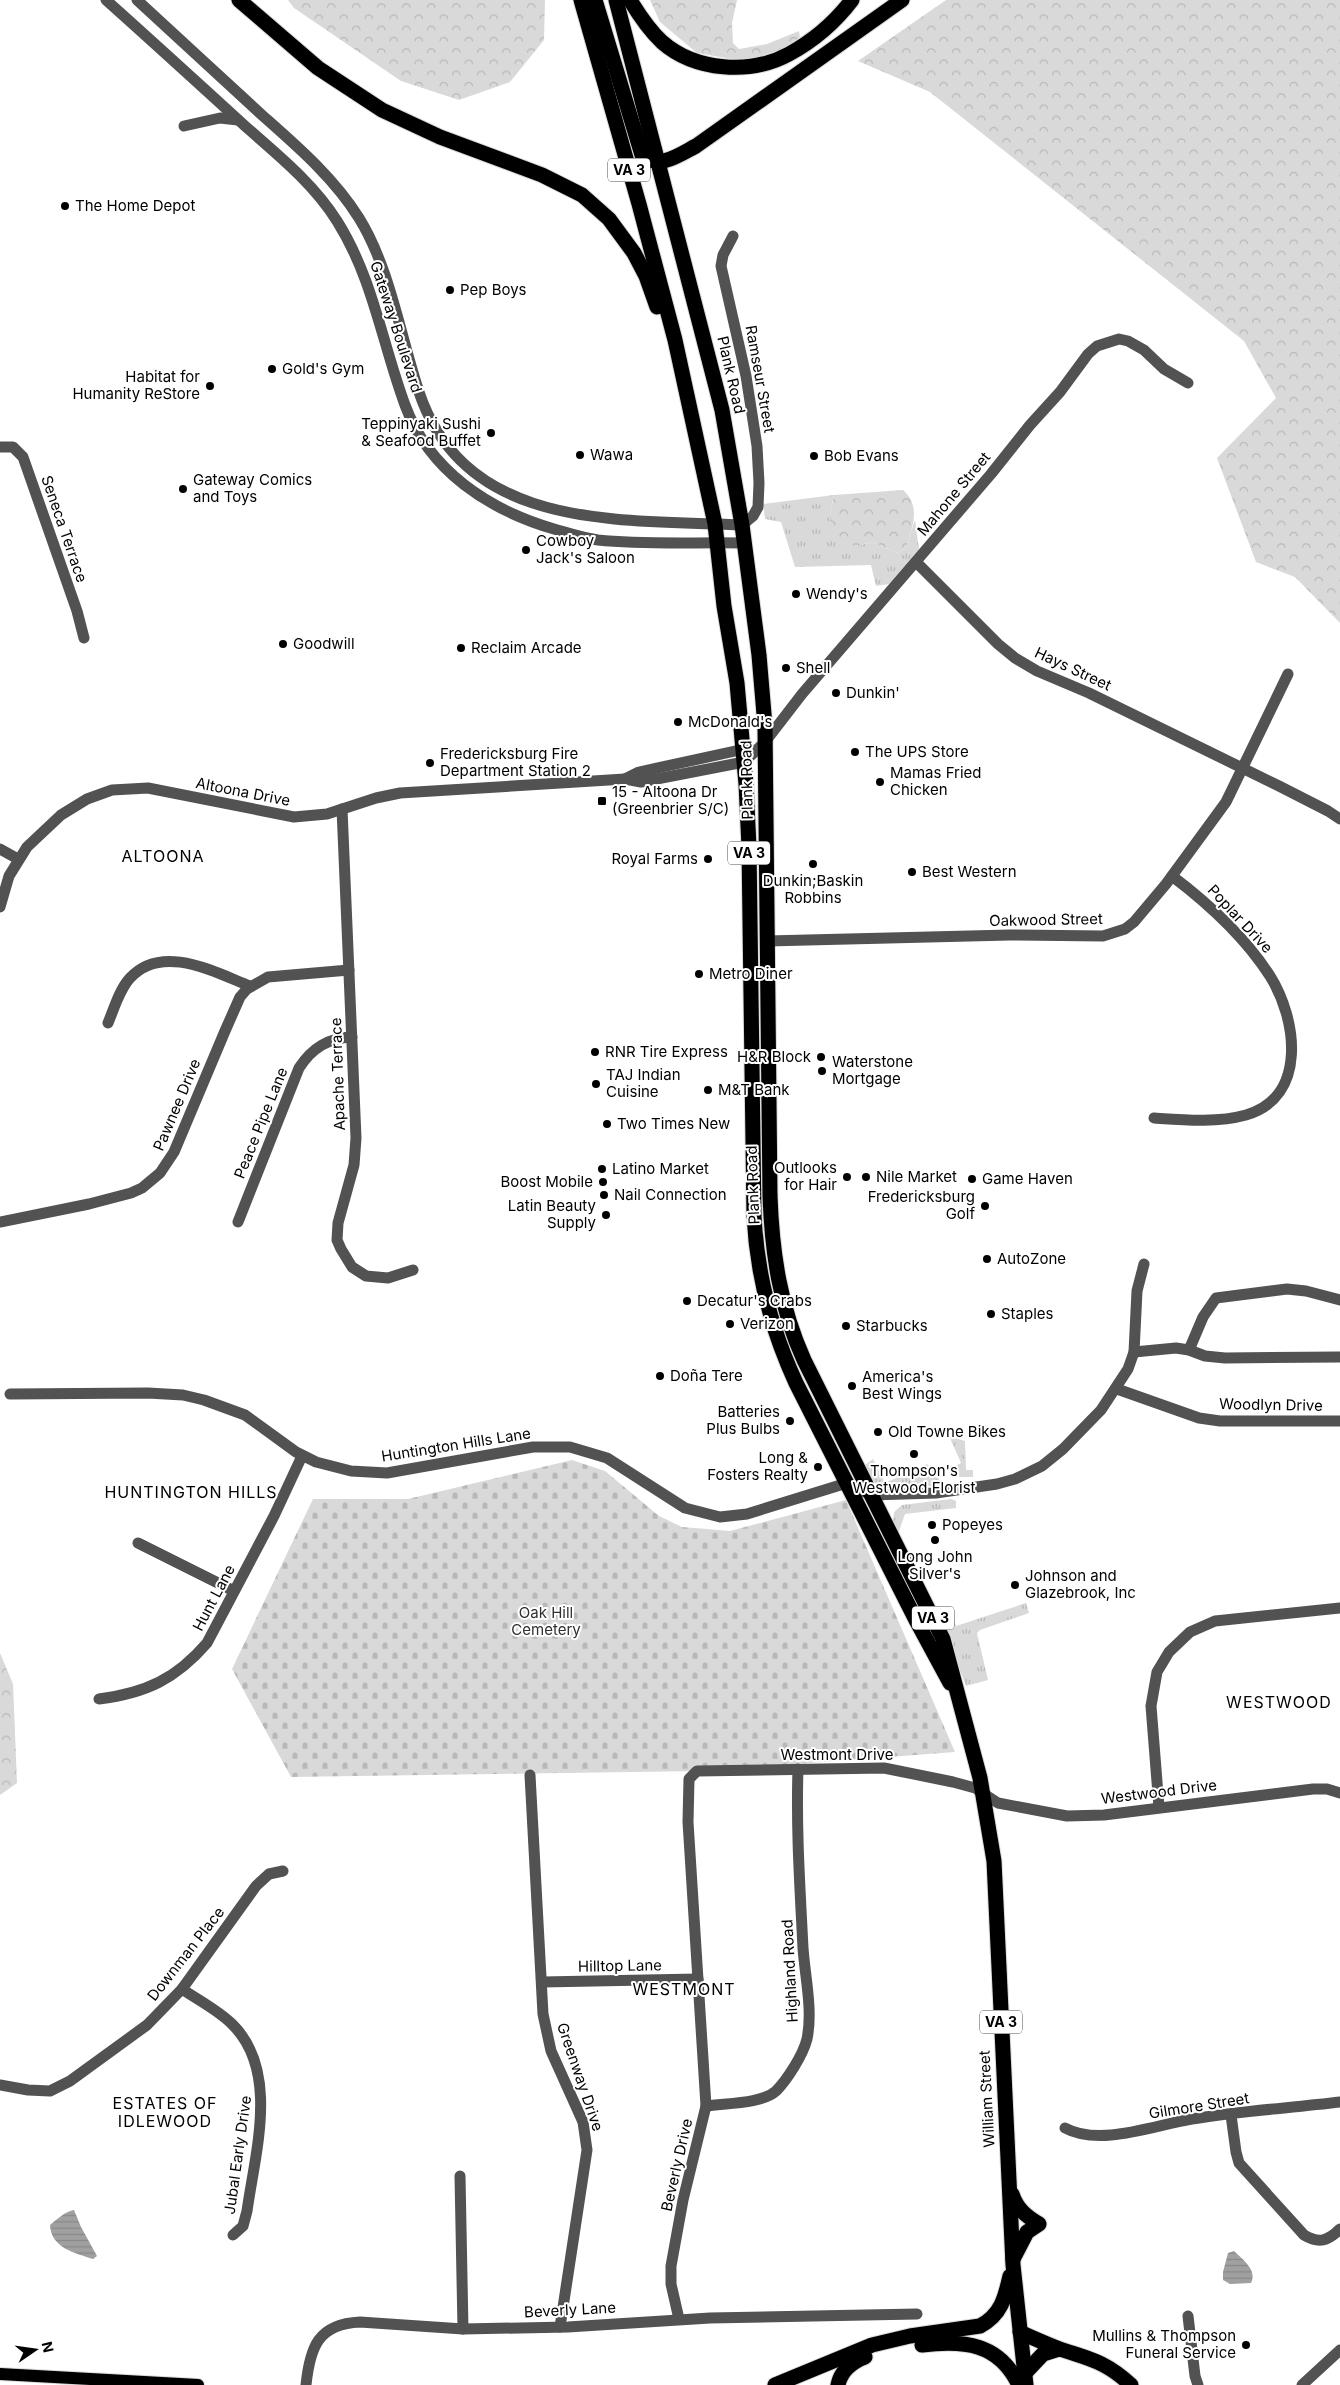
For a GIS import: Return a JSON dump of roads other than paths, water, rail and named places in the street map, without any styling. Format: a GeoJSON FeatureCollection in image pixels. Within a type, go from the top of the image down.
{"type":"FeatureCollection","features":[{"type":"Feature","properties":{"kind":"highway"},"geometry":{"type":"LineString","coordinates":[[239,0],[318,68],[382,110],[440,138],[542,175],[566,186],[589,201],[609,219],[634,254],[646,276],[658,310],[675,340]]}},
{"type":"Feature","properties":{"kind":"highway","name":"Plank Road"},"geometry":{"type":"LineString","coordinates":[[581,0],[639,204],[675,340],[715,524],[724,606],[737,683],[749,847],[754,1216],[756,1246],[763,1290],[771,1322],[788,1366],[847,1483]]}},
{"type":"Feature","properties":{"kind":"highway"},"geometry":{"type":"LineString","coordinates":[[595,0],[642,155],[649,161],[660,162],[696,146],[902,0]]}},
{"type":"Feature","properties":{"kind":"highway","name":"Plank Road"},"geometry":{"type":"LineString","coordinates":[[616,0],[660,162],[715,378],[742,525],[759,655],[765,742],[768,1063],[772,1228],[781,1292],[791,1329],[804,1360],[871,1495]]}},
{"type":"Feature","properties":{"kind":"highway"},"geometry":{"type":"LineString","coordinates":[[630,0],[644,23],[663,43],[685,56],[707,64],[732,67],[757,65],[788,55],[840,16],[852,0]]}},
{"type":"Feature","properties":{"kind":"highway"},"geometry":{"type":"LineString","coordinates":[[750,981],[757,996],[768,1004]]}},
{"type":"Feature","properties":{"kind":"highway"},"geometry":{"type":"LineString","coordinates":[[751,1031],[760,1035],[768,1063]]}},
{"type":"Feature","properties":{"kind":"highway","name":"William Street"},"geometry":{"type":"LineString","coordinates":[[847,1483],[917,1622],[958,1696]]}},
{"type":"Feature","properties":{"kind":"highway","name":"William Street"},"geometry":{"type":"LineString","coordinates":[[871,1495],[943,1639],[984,1796],[994,1861],[1008,2183],[1024,2381]]}},
{"type":"Feature","properties":{"kind":"highway"},"geometry":{"type":"LineString","coordinates":[[775,2385],[879,2343],[910,2336],[980,2326],[990,2321],[1001,2306],[1013,2262],[1027,2232],[1039,2224],[1018,2208],[1008,2183]]}},
{"type":"Feature","properties":{"kind":"highway"},"geometry":{"type":"LineString","coordinates":[[1020,2332],[1059,2349],[1095,2360],[1116,2372],[1131,2385]]}},
{"type":"Feature","properties":{"kind":"highway"},"geometry":{"type":"LineString","coordinates":[[838,2385],[842,2373],[855,2361],[883,2352],[942,2343],[960,2343],[988,2350],[1006,2362],[1024,2381],[1043,2354],[1059,2349]]}},
{"type":"Feature","properties":{"kind":"main road"},"geometry":{"type":"LineString","coordinates":[[0,2374],[198,2385]]}},
{"type":"Feature","properties":{"kind":"street","name":"Gateway Boulevard"},"geometry":{"type":"LineString","coordinates":[[106,0],[312,189],[337,220],[354,252],[368,285],[402,396],[413,424],[432,452],[458,480],[481,498],[503,510],[534,523],[581,536],[621,542],[744,542]]}},
{"type":"Feature","properties":{"kind":"street","name":"Gateway Boulevard"},"geometry":{"type":"LineString","coordinates":[[137,0],[305,154],[327,176],[350,204],[365,229],[378,257],[423,403],[442,438],[469,468],[504,491],[555,510],[604,519],[742,525]]}},
{"type":"Feature","properties":{"kind":"street"},"geometry":{"type":"LineString","coordinates":[[184,126],[224,117],[239,121]]}},
{"type":"Feature","properties":{"kind":"street","name":"Ramseur Street"},"geometry":{"type":"LineString","coordinates":[[733,236],[723,255],[721,266],[751,404],[759,483],[758,507],[753,516],[742,525]]}},
{"type":"Feature","properties":{"kind":"street","name":"Mahone Street"},"geometry":{"type":"LineString","coordinates":[[765,742],[802,694],[991,474],[1030,425],[1060,392],[1088,354],[1097,346],[1119,339],[1128,341],[1144,350],[1164,370],[1188,383]]}},
{"type":"Feature","properties":{"kind":"street","name":"Seneca Terrace"},"geometry":{"type":"LineString","coordinates":[[0,447],[13,447],[23,456],[77,611],[84,638]]}},
{"type":"Feature","properties":{"kind":"street","name":"Hays Street"},"geometry":{"type":"LineString","coordinates":[[916,562],[998,644],[1015,658],[1037,671],[1089,693],[1328,810],[1340,819]]}},
{"type":"Feature","properties":{"kind":"street","name":"Oakwood Street"},"geometry":{"type":"LineString","coordinates":[[767,941],[1010,935],[1103,936],[1114,934],[1134,922],[1172,876],[1226,802],[1288,674]]}},
{"type":"Feature","properties":{"kind":"street"},"geometry":{"type":"LineString","coordinates":[[743,756],[765,742]]}},
{"type":"Feature","properties":{"kind":"street","name":"Altoona Drive"},"geometry":{"type":"LineString","coordinates":[[0,907],[9,876],[18,859],[32,841],[61,815],[87,799],[112,790],[130,788],[153,789],[294,817],[311,816],[342,809],[376,798],[416,792],[626,779],[641,782],[743,756]]}},
{"type":"Feature","properties":{"kind":"street","name":"Apache Terrace"},"geometry":{"type":"LineString","coordinates":[[342,809],[355,1153],[347,1194],[338,1223],[338,1240],[352,1267],[366,1276],[388,1278],[413,1270]]}},
{"type":"Feature","properties":{"kind":"street"},"geometry":{"type":"LineString","coordinates":[[0,849],[18,859]]}},
{"type":"Feature","properties":{"kind":"street","name":"Poplar Drive"},"geometry":{"type":"LineString","coordinates":[[1154,1118],[1187,1121],[1233,1118],[1259,1110],[1271,1102],[1288,1078],[1292,1057],[1285,1010],[1281,996],[1270,976],[1220,916],[1172,876]]}},
{"type":"Feature","properties":{"kind":"street"},"geometry":{"type":"LineString","coordinates":[[108,1023],[129,979],[137,972],[155,963],[167,961],[190,964],[250,986],[258,980],[276,975],[349,970]]}},
{"type":"Feature","properties":{"kind":"street","name":"Pawnee Drive"},"geometry":{"type":"LineString","coordinates":[[0,1222],[89,1204],[131,1193],[153,1181],[167,1165],[174,1152],[240,997],[250,986]]}},
{"type":"Feature","properties":{"kind":"street","name":"Peace Pipe Lane"},"geometry":{"type":"LineString","coordinates":[[238,1222],[299,1068],[306,1058],[322,1045],[333,1040],[352,1036]]}},
{"type":"Feature","properties":{"kind":"street"},"geometry":{"type":"LineString","coordinates":[[847,1483],[871,1495],[936,1493],[997,1484],[1032,1471],[1063,1449],[1082,1431],[1117,1389],[1128,1369],[1134,1352],[1137,1291],[1144,1264]]}},
{"type":"Feature","properties":{"kind":"street"},"geometry":{"type":"LineString","coordinates":[[1189,1350],[1211,1302],[1221,1296],[1287,1289],[1306,1291],[1340,1300]]}},
{"type":"Feature","properties":{"kind":"street"},"geometry":{"type":"LineString","coordinates":[[1134,1352],[1176,1348],[1189,1350],[1204,1356],[1225,1358],[1340,1357]]}},
{"type":"Feature","properties":{"kind":"street","name":"Woodlyn Drive"},"geometry":{"type":"LineString","coordinates":[[1117,1389],[1199,1418],[1220,1421],[1340,1421]]}},
{"type":"Feature","properties":{"kind":"street","name":"Huntington Hills Lane"},"geometry":{"type":"LineString","coordinates":[[10,1394],[148,1393],[183,1395],[204,1400],[245,1415],[302,1456],[316,1462],[351,1471],[378,1473],[533,1446],[570,1447],[606,1458],[684,1508],[705,1515],[720,1517],[747,1514],[847,1483]]}},
{"type":"Feature","properties":{"kind":"street","name":"Hunt Lane"},"geometry":{"type":"LineString","coordinates":[[99,1699],[149,1688],[182,1669],[207,1643],[302,1456]]}},
{"type":"Feature","properties":{"kind":"street"},"geometry":{"type":"LineString","coordinates":[[138,1543],[234,1592]]}},
{"type":"Feature","properties":{"kind":"street"},"geometry":{"type":"LineString","coordinates":[[1159,1807],[1151,1706],[1157,1672],[1168,1652],[1190,1632],[1215,1621],[1340,1608]]}},
{"type":"Feature","properties":{"kind":"street","name":"Westmont Drive"},"geometry":{"type":"LineString","coordinates":[[689,1779],[697,1771],[884,1768],[905,1771],[975,1788],[984,1796]]}},
{"type":"Feature","properties":{"kind":"street","name":"Highland Road"},"geometry":{"type":"LineString","coordinates":[[706,2106],[760,2099],[769,2096],[776,2090],[804,2048],[807,2037],[808,1994],[797,1839],[798,1769]]}},
{"type":"Feature","properties":{"kind":"street","name":"Greenway Drive"},"geometry":{"type":"LineString","coordinates":[[530,1775],[546,2033],[552,2052],[583,2122],[587,2150],[560,2327]]}},
{"type":"Feature","properties":{"kind":"street","name":"Beverly Drive"},"geometry":{"type":"LineString","coordinates":[[679,2319],[671,2284],[671,2266],[683,2200],[706,2106],[688,1822],[689,1779]]}},
{"type":"Feature","properties":{"kind":"street","name":"Westwood Drive"},"geometry":{"type":"LineString","coordinates":[[984,1796],[998,1803],[1067,1816],[1104,1815],[1313,1790],[1327,1789],[1340,1793]]}},
{"type":"Feature","properties":{"kind":"street","name":"Downman Place"},"geometry":{"type":"LineString","coordinates":[[0,2085],[28,2090],[50,2091],[70,2081],[147,2025],[182,1989],[256,1886],[269,1874],[283,1871]]}},
{"type":"Feature","properties":{"kind":"street","name":"Hilltop Lane"},"geometry":{"type":"LineString","coordinates":[[542,1982],[698,1979]]}},
{"type":"Feature","properties":{"kind":"street","name":"Jubal Early Drive"},"geometry":{"type":"LineString","coordinates":[[182,1989],[232,2024],[244,2039],[258,2067],[262,2090],[260,2118],[248,2202],[243,2226],[233,2235]]}},
{"type":"Feature","properties":{"kind":"street","name":"Gilmore Street"},"geometry":{"type":"LineString","coordinates":[[1065,2128],[1073,2132],[1098,2136],[1164,2126],[1191,2119],[1340,2102]]}},
{"type":"Feature","properties":{"kind":"street"},"geometry":{"type":"LineString","coordinates":[[1231,2115],[1239,2163],[1304,2236],[1321,2242],[1339,2232]]}},
{"type":"Feature","properties":{"kind":"street"},"geometry":{"type":"LineString","coordinates":[[460,2176],[463,2329]]}},
{"type":"Feature","properties":{"kind":"street"},"geometry":{"type":"LineString","coordinates":[[679,2319],[917,2314]]}},
{"type":"Feature","properties":{"kind":"street"},"geometry":{"type":"LineString","coordinates":[[1188,2316],[1195,2376],[1198,2385]]}},
{"type":"Feature","properties":{"kind":"street","name":"Beverly Lane"},"geometry":{"type":"LineString","coordinates":[[306,2385],[310,2362],[317,2343],[325,2333],[338,2324],[360,2322],[463,2329],[560,2327],[679,2319]]}},
{"type":"Feature","properties":{"kind":"street"},"geometry":{"type":"LineString","coordinates":[[1302,2385],[1340,2350]]}},
{"type":"Feature","properties":{"kind":"place","name":"The Home Depot"},"geometry":{"type":"Point","coordinates":[65,206]}},
{"type":"Feature","properties":{"kind":"place","name":"Pep Boys"},"geometry":{"type":"Point","coordinates":[450,290]}},
{"type":"Feature","properties":{"kind":"place","name":"Gold's Gym"},"geometry":{"type":"Point","coordinates":[272,369]}},
{"type":"Feature","properties":{"kind":"place","name":"Habitat for Humanity ReStore"},"geometry":{"type":"Point","coordinates":[210,386]}},
{"type":"Feature","properties":{"kind":"place","name":"Teppinyaki Sushi & Seafood Buffet"},"geometry":{"type":"Point","coordinates":[491,433]}},
{"type":"Feature","properties":{"kind":"place","name":"Wawa"},"geometry":{"type":"Point","coordinates":[580,455]}},
{"type":"Feature","properties":{"kind":"place","name":"Bob Evans"},"geometry":{"type":"Point","coordinates":[814,456]}},
{"type":"Feature","properties":{"kind":"place","name":"Gateway Comics and Toys"},"geometry":{"type":"Point","coordinates":[183,489]}},
{"type":"Feature","properties":{"kind":"place","name":"Cowboy Jack's Saloon"},"geometry":{"type":"Point","coordinates":[526,550]}},
{"type":"Feature","properties":{"kind":"place","name":"Wendy's"},"geometry":{"type":"Point","coordinates":[796,594]}},
{"type":"Feature","properties":{"kind":"place","name":"Goodwill"},"geometry":{"type":"Point","coordinates":[283,644]}},
{"type":"Feature","properties":{"kind":"place","name":"Reclaim Arcade"},"geometry":{"type":"Point","coordinates":[461,648]}},
{"type":"Feature","properties":{"kind":"place","name":"Shell"},"geometry":{"type":"Point","coordinates":[786,668]}},
{"type":"Feature","properties":{"kind":"place","name":"Dunkin'"},"geometry":{"type":"Point","coordinates":[836,693]}},
{"type":"Feature","properties":{"kind":"place","name":"McDonald's"},"geometry":{"type":"Point","coordinates":[678,722]}},
{"type":"Feature","properties":{"kind":"place","name":"The UPS Store"},"geometry":{"type":"Point","coordinates":[855,752]}},
{"type":"Feature","properties":{"kind":"place","name":"Fredericksburg Fire Department Station 2"},"geometry":{"type":"Point","coordinates":[430,763]}},
{"type":"Feature","properties":{"kind":"place","name":"Mamas Fried Chicken"},"geometry":{"type":"Point","coordinates":[880,782]}},
{"type":"Feature","properties":{"kind":"place","name":"15 - Altoona Dr (Greenbrier S/C)"},"geometry":{"type":"Point","coordinates":[602,801]}},
{"type":"Feature","properties":{"kind":"place","name":"Royal Farms"},"geometry":{"type":"Point","coordinates":[708,859]}},
{"type":"Feature","properties":{"kind":"place","name":"Dunkin;Baskin Robbins"},"geometry":{"type":"Point","coordinates":[813,864]}},
{"type":"Feature","properties":{"kind":"place","name":"Best Western"},"geometry":{"type":"Point","coordinates":[912,872]}},
{"type":"Feature","properties":{"kind":"place","name":"Metro Diner"},"geometry":{"type":"Point","coordinates":[699,974]}},
{"type":"Feature","properties":{"kind":"place","name":"RNR Tire Express"},"geometry":{"type":"Point","coordinates":[595,1052]}},
{"type":"Feature","properties":{"kind":"place","name":"H&R Block"},"geometry":{"type":"Point","coordinates":[821,1057]}},
{"type":"Feature","properties":{"kind":"place","name":"Waterstone Mortgage"},"geometry":{"type":"Point","coordinates":[822,1071]}},
{"type":"Feature","properties":{"kind":"place","name":"TAJ Indian Cuisine"},"geometry":{"type":"Point","coordinates":[596,1084]}},
{"type":"Feature","properties":{"kind":"place","name":"M&T Bank"},"geometry":{"type":"Point","coordinates":[708,1090]}},
{"type":"Feature","properties":{"kind":"place","name":"Two Times New"},"geometry":{"type":"Point","coordinates":[607,1124]}},
{"type":"Feature","properties":{"kind":"place","name":"Latino Market"},"geometry":{"type":"Point","coordinates":[602,1169]}},
{"type":"Feature","properties":{"kind":"place","name":"Outlooks for Hair"},"geometry":{"type":"Point","coordinates":[847,1177]}},
{"type":"Feature","properties":{"kind":"place","name":"Nile Market"},"geometry":{"type":"Point","coordinates":[866,1177]}},
{"type":"Feature","properties":{"kind":"place","name":"Game Haven"},"geometry":{"type":"Point","coordinates":[972,1179]}},
{"type":"Feature","properties":{"kind":"place","name":"Boost Mobile"},"geometry":{"type":"Point","coordinates":[603,1182]}},
{"type":"Feature","properties":{"kind":"place","name":"Nail Connection"},"geometry":{"type":"Point","coordinates":[604,1195]}},
{"type":"Feature","properties":{"kind":"place","name":"Fredericksburg Golf"},"geometry":{"type":"Point","coordinates":[985,1206]}},
{"type":"Feature","properties":{"kind":"place","name":"Latin Beauty Supply"},"geometry":{"type":"Point","coordinates":[606,1215]}},
{"type":"Feature","properties":{"kind":"place","name":"AutoZone"},"geometry":{"type":"Point","coordinates":[987,1259]}},
{"type":"Feature","properties":{"kind":"place","name":"Decatur's Crabs"},"geometry":{"type":"Point","coordinates":[687,1301]}},
{"type":"Feature","properties":{"kind":"place","name":"Staples"},"geometry":{"type":"Point","coordinates":[991,1314]}},
{"type":"Feature","properties":{"kind":"place","name":"Verizon"},"geometry":{"type":"Point","coordinates":[730,1324]}},
{"type":"Feature","properties":{"kind":"place","name":"Starbucks"},"geometry":{"type":"Point","coordinates":[846,1326]}},
{"type":"Feature","properties":{"kind":"place","name":"Doña Tere"},"geometry":{"type":"Point","coordinates":[660,1376]}},
{"type":"Feature","properties":{"kind":"place","name":"America's Best Wings"},"geometry":{"type":"Point","coordinates":[852,1386]}},
{"type":"Feature","properties":{"kind":"place","name":"Batteries Plus Bulbs"},"geometry":{"type":"Point","coordinates":[790,1421]}},
{"type":"Feature","properties":{"kind":"place","name":"Old Towne Bikes"},"geometry":{"type":"Point","coordinates":[878,1432]}},
{"type":"Feature","properties":{"kind":"place","name":"Thompson's Westwood Florist"},"geometry":{"type":"Point","coordinates":[914,1454]}},
{"type":"Feature","properties":{"kind":"place","name":"Long & Fosters Realty"},"geometry":{"type":"Point","coordinates":[818,1467]}},
{"type":"Feature","properties":{"kind":"place","name":"Popeyes"},"geometry":{"type":"Point","coordinates":[932,1525]}},
{"type":"Feature","properties":{"kind":"place","name":"Long John Silver's"},"geometry":{"type":"Point","coordinates":[935,1540]}},
{"type":"Feature","properties":{"kind":"place","name":"Johnson and Glazebrook, Inc"},"geometry":{"type":"Point","coordinates":[1015,1585]}},
{"type":"Feature","properties":{"kind":"place","name":"Mullins & Thompson Funeral Service"},"geometry":{"type":"Point","coordinates":[1246,2345]}},
{"type":"Feature","properties":{"kind":"district","name":"ALTOONA"},"geometry":{"type":"Point","coordinates":[163,856]}},
{"type":"Feature","properties":{"kind":"district","name":"HUNTINGTON HILLS"},"geometry":{"type":"Point","coordinates":[191,1492]}},
{"type":"Feature","properties":{"kind":"district","name":"WESTWOOD"},"geometry":{"type":"Point","coordinates":[1279,1702]}},
{"type":"Feature","properties":{"kind":"district","name":"WESTMONT"},"geometry":{"type":"Point","coordinates":[684,1989]}},
{"type":"Feature","properties":{"kind":"district","name":"ESTATES OF IDLEWOOD"},"geometry":{"type":"Point","coordinates":[165,2112]}},
{"type":"Feature","properties":{"kind":"park label","name":"Oak Hill Cemetery"},"geometry":{"type":"Point","coordinates":[546,1622]}}]}
